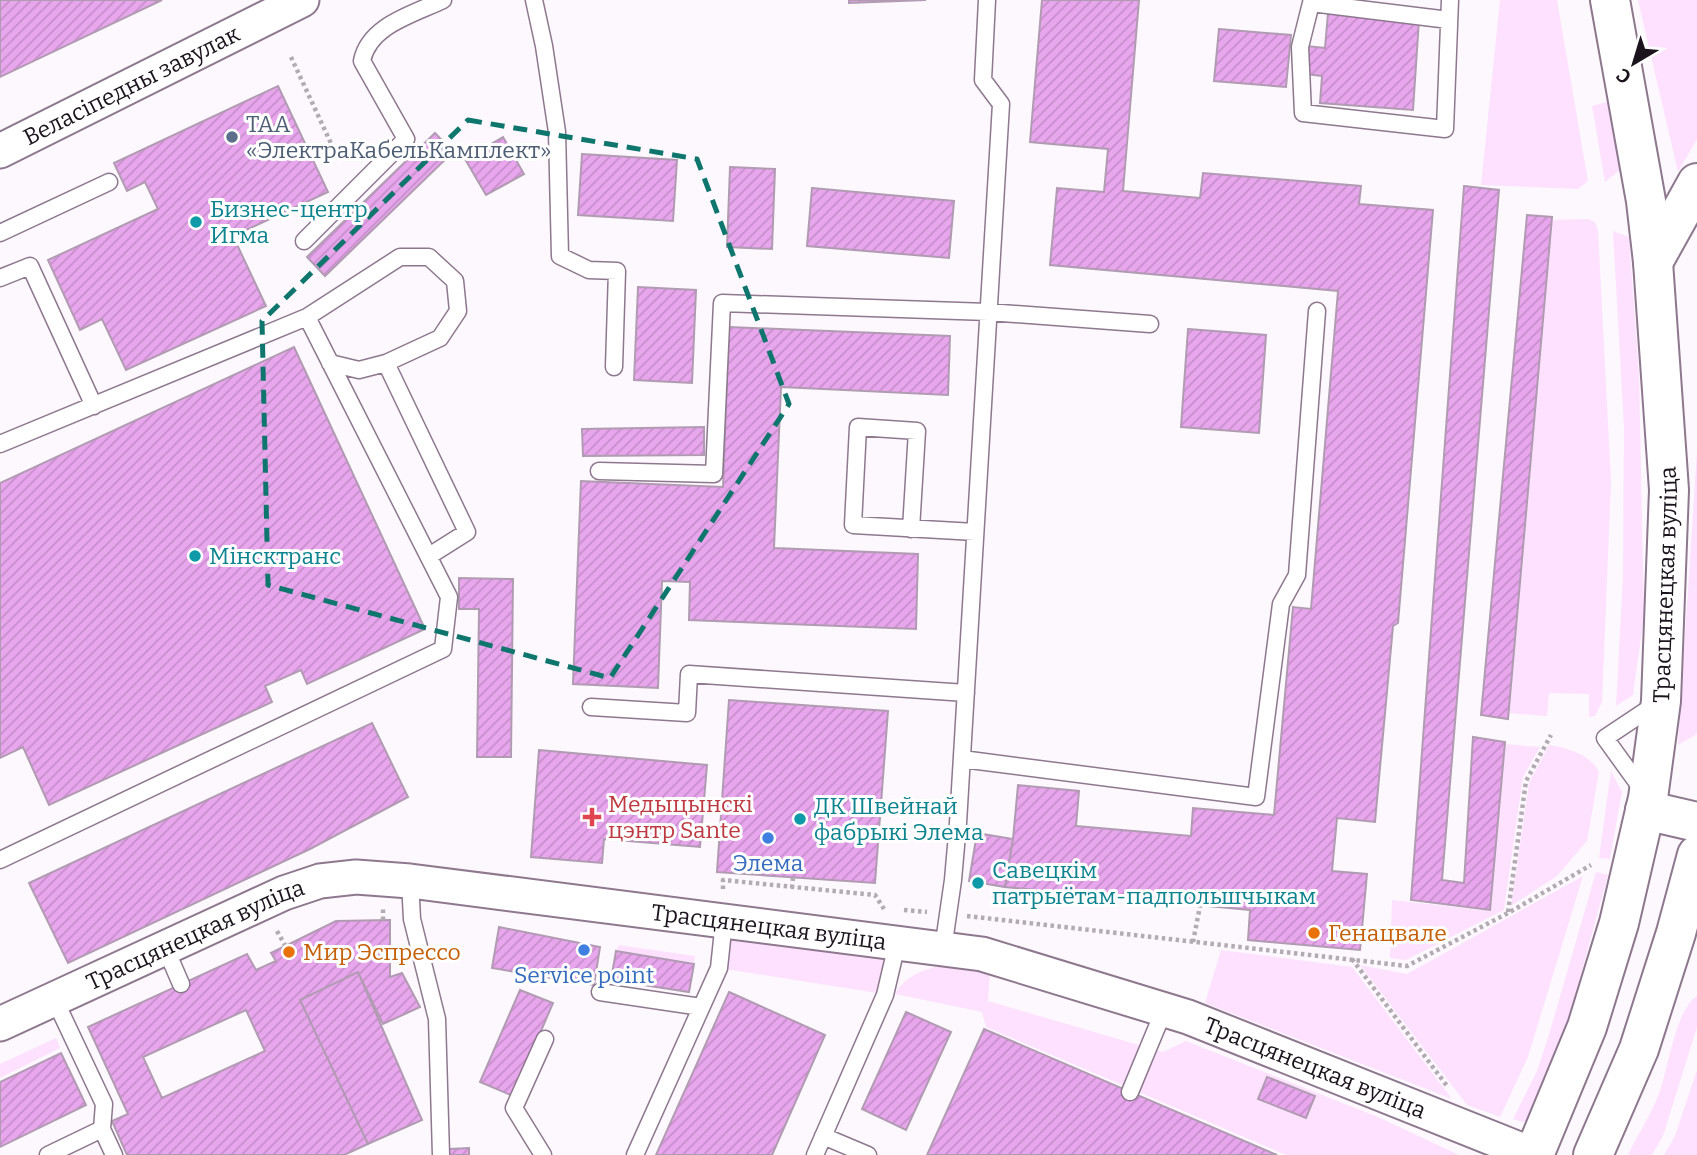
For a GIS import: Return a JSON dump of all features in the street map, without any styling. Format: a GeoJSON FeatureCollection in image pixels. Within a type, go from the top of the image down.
{"type":"FeatureCollection","features":[{"type":"Feature","properties":{"kind":"main road","name":"Трасцянецкая вуліца"},"geometry":{"type":"LineString","coordinates":[[1534,1155],[1591,1014],[1619,923],[1646,804],[1661,701],[1669,490],[1653,262],[1646,201],[1610,0]]}},
{"type":"Feature","properties":{"kind":"main road"},"geometry":{"type":"LineString","coordinates":[[1653,262],[1697,183]]}},
{"type":"Feature","properties":{"kind":"main road"},"geometry":{"type":"LineString","coordinates":[[1646,804],[1697,822]]}},
{"type":"Feature","properties":{"kind":"main road"},"geometry":{"type":"LineString","coordinates":[[1593,1155],[1686,935],[1697,855]]}},
{"type":"Feature","properties":{"kind":"street","name":"Веласіпедны завулак"},"geometry":{"type":"LineString","coordinates":[[0,151],[302,0]]}},
{"type":"Feature","properties":{"kind":"street","name":"Трасцянецкая вуліца"},"geometry":{"type":"LineString","coordinates":[[0,1024],[284,893],[320,881],[356,877],[723,899],[897,944],[982,954],[1164,1010],[1534,1155]]}},
{"type":"Feature","properties":{"kind":"lane"},"geometry":{"type":"LineString","coordinates":[[304,241],[406,139],[362,61],[365,47],[381,30],[443,0]]}},
{"type":"Feature","properties":{"kind":"lane"},"geometry":{"type":"LineString","coordinates":[[534,0],[557,132],[560,257],[589,270],[617,271],[614,367]]}},
{"type":"Feature","properties":{"kind":"lane"},"geometry":{"type":"LineString","coordinates":[[943,949],[957,835],[1001,104],[983,80],[987,0]]}},
{"type":"Feature","properties":{"kind":"lane"},"geometry":{"type":"LineString","coordinates":[[1450,0],[1450,20],[1445,129],[1303,113],[1300,47],[1311,3],[1450,20]]}},
{"type":"Feature","properties":{"kind":"lane"},"geometry":{"type":"LineString","coordinates":[[0,233],[109,182]]}},
{"type":"Feature","properties":{"kind":"lane"},"geometry":{"type":"LineString","coordinates":[[0,444],[307,317],[400,257],[429,257],[454,281],[458,312],[440,338],[386,363],[359,370],[330,363]]}},
{"type":"Feature","properties":{"kind":"lane"},"geometry":{"type":"LineString","coordinates":[[0,278],[30,266],[93,406]]}},
{"type":"Feature","properties":{"kind":"lane"},"geometry":{"type":"LineString","coordinates":[[599,471],[714,474],[723,303],[988,312],[1150,324]]}},
{"type":"Feature","properties":{"kind":"lane"},"geometry":{"type":"LineString","coordinates":[[962,759],[1256,797],[1281,604],[1297,575],[1317,311]]}},
{"type":"Feature","properties":{"kind":"lane"},"geometry":{"type":"LineString","coordinates":[[0,860],[443,649],[449,597],[307,317]]}},
{"type":"Feature","properties":{"kind":"lane"},"geometry":{"type":"LineString","coordinates":[[386,363],[467,532],[429,556]]}},
{"type":"Feature","properties":{"kind":"lane"},"geometry":{"type":"LineString","coordinates":[[911,529],[917,431],[858,427],[853,525],[911,529],[975,532]]}},
{"type":"Feature","properties":{"kind":"lane"},"geometry":{"type":"LineString","coordinates":[[591,707],[687,713],[689,674],[966,693]]}},
{"type":"Feature","properties":{"kind":"lane"},"geometry":{"type":"LineString","coordinates":[[1646,804],[1605,738],[1661,701]]}},
{"type":"Feature","properties":{"kind":"lane"},"geometry":{"type":"LineString","coordinates":[[410,881],[412,919],[437,1019],[441,1155]]}},
{"type":"Feature","properties":{"kind":"lane"},"geometry":{"type":"LineString","coordinates":[[635,1155],[719,968],[723,899]]}},
{"type":"Feature","properties":{"kind":"lane"},"geometry":{"type":"LineString","coordinates":[[815,1155],[886,995],[897,944]]}},
{"type":"Feature","properties":{"kind":"lane"},"geometry":{"type":"LineString","coordinates":[[165,947],[181,984]]}},
{"type":"Feature","properties":{"kind":"lane"},"geometry":{"type":"LineString","coordinates":[[600,992],[701,1007]]}},
{"type":"Feature","properties":{"kind":"lane"},"geometry":{"type":"LineString","coordinates":[[54,998],[104,1104],[102,1129],[114,1155]]}},
{"type":"Feature","properties":{"kind":"lane"},"geometry":{"type":"LineString","coordinates":[[1129,1092],[1164,1010]]}},
{"type":"Feature","properties":{"kind":"lane"},"geometry":{"type":"LineString","coordinates":[[543,1155],[514,1108],[545,1039]]}},
{"type":"Feature","properties":{"kind":"lane"},"geometry":{"type":"LineString","coordinates":[[48,1155],[102,1129]]}},
{"type":"Feature","properties":{"kind":"lane"},"geometry":{"type":"LineString","coordinates":[[823,1136],[867,1155]]}},
{"type":"Feature","properties":{"kind":"path"},"geometry":{"type":"LineString","coordinates":[[291,57],[335,152]]}},
{"type":"Feature","properties":{"kind":"path"},"geometry":{"type":"LineString","coordinates":[[1507,913],[1526,781],[1550,735]]}},
{"type":"Feature","properties":{"kind":"path"},"geometry":{"type":"LineString","coordinates":[[871,907],[1406,966],[1591,865]]}},
{"type":"Feature","properties":{"kind":"path"},"geometry":{"type":"LineString","coordinates":[[792,888],[793,877]]}},
{"type":"Feature","properties":{"kind":"path"},"geometry":{"type":"LineString","coordinates":[[723,899],[723,880],[875,895],[884,909]]}},
{"type":"Feature","properties":{"kind":"path"},"geometry":{"type":"LineString","coordinates":[[723,899],[736,891]]}},
{"type":"Feature","properties":{"kind":"path"},"geometry":{"type":"LineString","coordinates":[[1194,942],[1200,906]]}},
{"type":"Feature","properties":{"kind":"path"},"geometry":{"type":"LineString","coordinates":[[264,937],[287,927]]}},
{"type":"Feature","properties":{"kind":"path"},"geometry":{"type":"LineString","coordinates":[[277,931],[286,947]]}},
{"type":"Feature","properties":{"kind":"path"},"geometry":{"type":"LineString","coordinates":[[1352,960],[1449,1088]]}},
{"type":"Feature","properties":{"kind":"highlighted area"},"geometry":{"type":"Polygon","coordinates":[[[468,120],[697,159],[789,404],[610,678],[268,585],[262,321],[468,120]]]}},
{"type":"Feature","properties":{"kind":"shaded area"},"geometry":{"type":"Polygon","coordinates":[[[1500,0],[1557,0],[1588,181],[1578,189],[1481,185],[1500,0]]]}},
{"type":"Feature","properties":{"kind":"shaded area"},"geometry":{"type":"Polygon","coordinates":[[[1638,0],[1697,0],[1697,139],[1678,172],[1638,0]]]}},
{"type":"Feature","properties":{"kind":"shaded area"},"geometry":{"type":"Polygon","coordinates":[[[1611,101],[1621,169],[1605,182],[1592,106],[1611,101]]]}},
{"type":"Feature","properties":{"kind":"shaded area"},"geometry":{"type":"Polygon","coordinates":[[[1588,219],[1595,222],[1598,231],[1611,482],[1602,702],[1595,716],[1589,717],[1589,694],[1549,693],[1547,716],[1508,713],[1551,220],[1588,219]]]}},
{"type":"Feature","properties":{"kind":"shaded area"},"geometry":{"type":"Polygon","coordinates":[[[1613,231],[1629,237],[1639,374],[1644,616],[1633,695],[1616,706],[1623,577],[1624,428],[1613,231]]]}},
{"type":"Feature","properties":{"kind":"shaded area"},"geometry":{"type":"Polygon","coordinates":[[[1697,451],[1697,734],[1678,745],[1697,451]]]}},
{"type":"Feature","properties":{"kind":"shaded area"},"geometry":{"type":"Polygon","coordinates":[[[1505,744],[1540,747],[1523,777],[1504,910],[1406,960],[1390,958],[1392,900],[1490,911],[1505,744]]]}},
{"type":"Feature","properties":{"kind":"shaded area"},"geometry":{"type":"Polygon","coordinates":[[[1549,745],[1584,756],[1599,772],[1587,841],[1557,876],[1511,906],[1529,783],[1549,745]]]}},
{"type":"Feature","properties":{"kind":"shaded area"},"geometry":{"type":"Polygon","coordinates":[[[1611,771],[1622,792],[1610,859],[1599,858],[1611,771]]]}},
{"type":"Feature","properties":{"kind":"shaded area"},"geometry":{"type":"Polygon","coordinates":[[[1596,872],[1608,875],[1571,1010],[1532,1119],[1522,1122],[1513,1119],[1537,1071],[1596,872]]]}},
{"type":"Feature","properties":{"kind":"shaded area"},"geometry":{"type":"Polygon","coordinates":[[[1583,876],[1528,1057],[1500,1117],[1467,1105],[1360,965],[1407,974],[1583,876]]]}},
{"type":"Feature","properties":{"kind":"shaded area"},"geometry":{"type":"Polygon","coordinates":[[[728,928],[887,957],[877,993],[725,969],[728,928]]]}},
{"type":"Feature","properties":{"kind":"shaded area"},"geometry":{"type":"Polygon","coordinates":[[[619,945],[695,956],[694,964],[616,951],[619,945]]]}},
{"type":"Feature","properties":{"kind":"shaded area"},"geometry":{"type":"Polygon","coordinates":[[[1221,950],[1352,967],[1452,1099],[1205,1003],[1221,950]]]}},
{"type":"Feature","properties":{"kind":"shaded area"},"geometry":{"type":"Polygon","coordinates":[[[941,966],[990,972],[988,1001],[1163,1052],[1186,1041],[1378,1117],[1459,1155],[1286,1155],[986,1027],[982,1012],[895,994],[915,975],[941,966]]]}},
{"type":"Feature","properties":{"kind":"shaded area"},"geometry":{"type":"Polygon","coordinates":[[[1697,996],[1697,1027],[1663,1136],[1652,1155],[1628,1155],[1660,1091],[1683,1013],[1697,996]]]}},
{"type":"Feature","properties":{"kind":"shaded area"},"geometry":{"type":"Polygon","coordinates":[[[56,1038],[60,1048],[0,1078],[0,1064],[56,1038]]]}},
{"type":"Feature","properties":{"kind":"shaded area"},"geometry":{"type":"Polygon","coordinates":[[[1697,1070],[1697,1155],[1664,1155],[1675,1136],[1697,1070]]]}},
{"type":"Feature","properties":{"kind":"building"},"geometry":{"type":"Polygon","coordinates":[[[0,0],[162,0],[0,77],[0,0]]]}},
{"type":"Feature","properties":{"kind":"building"},"geometry":{"type":"Polygon","coordinates":[[[849,0],[926,0],[849,3],[849,0]]]}},
{"type":"Feature","properties":{"kind":"building"},"geometry":{"type":"Polygon","coordinates":[[[1042,0],[1139,0],[1123,191],[1200,198],[1203,173],[1361,186],[1359,204],[1433,210],[1398,623],[1393,626],[1375,822],[1337,818],[1332,871],[1367,874],[1360,950],[1248,940],[1250,910],[1005,887],[1018,785],[1079,791],[1076,826],[1191,836],[1193,808],[1274,815],[1293,607],[1311,609],[1338,291],[1050,265],[1057,188],[1104,192],[1108,149],[1030,142],[1042,0]]]}},
{"type":"Feature","properties":{"kind":"building"},"geometry":{"type":"Polygon","coordinates":[[[1328,13],[1419,20],[1413,110],[1320,103],[1322,76],[1306,74],[1307,46],[1325,48],[1328,13]]]}},
{"type":"Feature","properties":{"kind":"building"},"geometry":{"type":"Polygon","coordinates":[[[1219,29],[1291,35],[1286,87],[1214,81],[1219,29]]]}},
{"type":"Feature","properties":{"kind":"building","name":"Бизнес-центр Игма"},"geometry":{"type":"Polygon","coordinates":[[[278,86],[328,192],[233,236],[266,306],[126,370],[102,319],[80,330],[48,260],[158,209],[145,182],[127,191],[114,163],[278,86]]]}},
{"type":"Feature","properties":{"kind":"building"},"geometry":{"type":"Polygon","coordinates":[[[435,133],[453,152],[325,276],[307,257],[435,133]]]}},
{"type":"Feature","properties":{"kind":"building"},"geometry":{"type":"Polygon","coordinates":[[[503,137],[524,174],[486,195],[465,159],[503,137]]]}},
{"type":"Feature","properties":{"kind":"building"},"geometry":{"type":"Polygon","coordinates":[[[582,154],[677,160],[673,221],[578,215],[582,154]]]}},
{"type":"Feature","properties":{"kind":"building"},"geometry":{"type":"Polygon","coordinates":[[[730,167],[775,169],[772,249],[727,247],[730,167]]]}},
{"type":"Feature","properties":{"kind":"building"},"geometry":{"type":"Polygon","coordinates":[[[1464,186],[1499,190],[1442,880],[1464,883],[1473,737],[1505,742],[1490,910],[1411,900],[1464,186]]]}},
{"type":"Feature","properties":{"kind":"building"},"geometry":{"type":"Polygon","coordinates":[[[812,188],[954,201],[949,258],[807,246],[812,188]]]}},
{"type":"Feature","properties":{"kind":"building"},"geometry":{"type":"Polygon","coordinates":[[[1527,215],[1552,217],[1508,719],[1481,715],[1527,215]]]}},
{"type":"Feature","properties":{"kind":"building"},"geometry":{"type":"Polygon","coordinates":[[[638,287],[696,290],[692,383],[634,380],[638,287]]]}},
{"type":"Feature","properties":{"kind":"building"},"geometry":{"type":"Polygon","coordinates":[[[729,327],[950,336],[948,395],[781,387],[774,548],[918,554],[916,629],[689,620],[690,582],[662,581],[658,688],[573,684],[581,481],[723,487],[729,327]]]}},
{"type":"Feature","properties":{"kind":"building"},"geometry":{"type":"Polygon","coordinates":[[[1188,329],[1266,335],[1259,433],[1181,427],[1188,329]]]}},
{"type":"Feature","properties":{"kind":"building","name":"Мінсктранс"},"geometry":{"type":"Polygon","coordinates":[[[294,347],[425,629],[307,684],[301,670],[265,686],[272,702],[49,805],[23,747],[0,758],[0,483],[294,347]]]}},
{"type":"Feature","properties":{"kind":"building"},"geometry":{"type":"Polygon","coordinates":[[[704,427],[704,455],[583,456],[582,429],[704,427]]]}},
{"type":"Feature","properties":{"kind":"building"},"geometry":{"type":"Polygon","coordinates":[[[459,578],[513,579],[511,757],[477,757],[479,609],[459,609],[459,578]]]}},
{"type":"Feature","properties":{"kind":"building","name":"ДК Швейнай фабрыкі Элема"},"geometry":{"type":"Polygon","coordinates":[[[729,700],[888,711],[875,883],[717,872],[729,700]]]}},
{"type":"Feature","properties":{"kind":"building"},"geometry":{"type":"Polygon","coordinates":[[[372,723],[408,797],[310,849],[68,963],[29,883],[372,723]]]}},
{"type":"Feature","properties":{"kind":"building"},"geometry":{"type":"Polygon","coordinates":[[[539,750],[707,765],[700,847],[604,839],[602,863],[531,857],[539,750]]]}},
{"type":"Feature","properties":{"kind":"building"},"geometry":{"type":"Polygon","coordinates":[[[977,833],[1013,839],[1005,887],[969,881],[977,833]]]}},
{"type":"Feature","properties":{"kind":"building"},"geometry":{"type":"Polygon","coordinates":[[[390,920],[390,977],[402,973],[420,1007],[383,1024],[358,972],[300,1000],[368,1144],[344,1155],[127,1155],[112,1121],[128,1114],[88,1027],[247,954],[256,970],[276,961],[271,953],[336,921],[390,920]],[[246,1010],[143,1057],[162,1098],[265,1051],[246,1010]]]}},
{"type":"Feature","properties":{"kind":"building"},"geometry":{"type":"Polygon","coordinates":[[[499,927],[600,947],[594,985],[492,968],[499,927]]]}},
{"type":"Feature","properties":{"kind":"building"},"geometry":{"type":"Polygon","coordinates":[[[616,951],[694,964],[689,992],[611,980],[616,951]]]}},
{"type":"Feature","properties":{"kind":"building"},"geometry":{"type":"Polygon","coordinates":[[[358,972],[422,1120],[368,1144],[300,1000],[358,972]]]}},
{"type":"Feature","properties":{"kind":"building"},"geometry":{"type":"Polygon","coordinates":[[[520,990],[553,1003],[513,1096],[480,1082],[520,990]]]}},
{"type":"Feature","properties":{"kind":"building"},"geometry":{"type":"Polygon","coordinates":[[[729,992],[825,1035],[772,1155],[656,1155],[729,992]]]}},
{"type":"Feature","properties":{"kind":"building"},"geometry":{"type":"Polygon","coordinates":[[[906,1012],[951,1032],[906,1130],[862,1109],[906,1012]]]}},
{"type":"Feature","properties":{"kind":"building"},"geometry":{"type":"Polygon","coordinates":[[[984,1029],[1277,1155],[927,1155],[984,1029]]]}},
{"type":"Feature","properties":{"kind":"building"},"geometry":{"type":"Polygon","coordinates":[[[61,1053],[86,1105],[0,1147],[0,1082],[61,1053]]]}},
{"type":"Feature","properties":{"kind":"building"},"geometry":{"type":"Polygon","coordinates":[[[1267,1077],[1315,1096],[1306,1118],[1258,1099],[1267,1077]]]}},
{"type":"Feature","properties":{"kind":"building"},"geometry":{"type":"Polygon","coordinates":[[[469,1148],[469,1155],[449,1155],[449,1149],[469,1148]]]}},
{"type":"Feature","properties":{"kind":"place","name":"ТАА «ЭлектраКабельКамплект»"},"geometry":{"type":"Point","coordinates":[232,137]}},
{"type":"Feature","properties":{"kind":"place","name":"Бизнес-центр Игма"},"geometry":{"type":"Point","coordinates":[196,222]}},
{"type":"Feature","properties":{"kind":"place","name":"Мінсктранс"},"geometry":{"type":"Point","coordinates":[195,556]}},
{"type":"Feature","properties":{"kind":"place","name":"Медыцынскі цэнтр Sante"},"geometry":{"type":"Point","coordinates":[592,817]}},
{"type":"Feature","properties":{"kind":"place","name":"ДК Швейнай фабрыкі Элема"},"geometry":{"type":"Point","coordinates":[800,819]}},
{"type":"Feature","properties":{"kind":"place","name":"Элема"},"geometry":{"type":"Point","coordinates":[768,838]}},
{"type":"Feature","properties":{"kind":"place","name":"Савецкім патрыётам-падпольшчыкам"},"geometry":{"type":"Point","coordinates":[978,883]}},
{"type":"Feature","properties":{"kind":"place","name":"Генацвале"},"geometry":{"type":"Point","coordinates":[1314,933]}},
{"type":"Feature","properties":{"kind":"place","name":"Service point"},"geometry":{"type":"Point","coordinates":[584,950]}},
{"type":"Feature","properties":{"kind":"place","name":"Мир Эспрессо"},"geometry":{"type":"Point","coordinates":[289,952]}}]}
